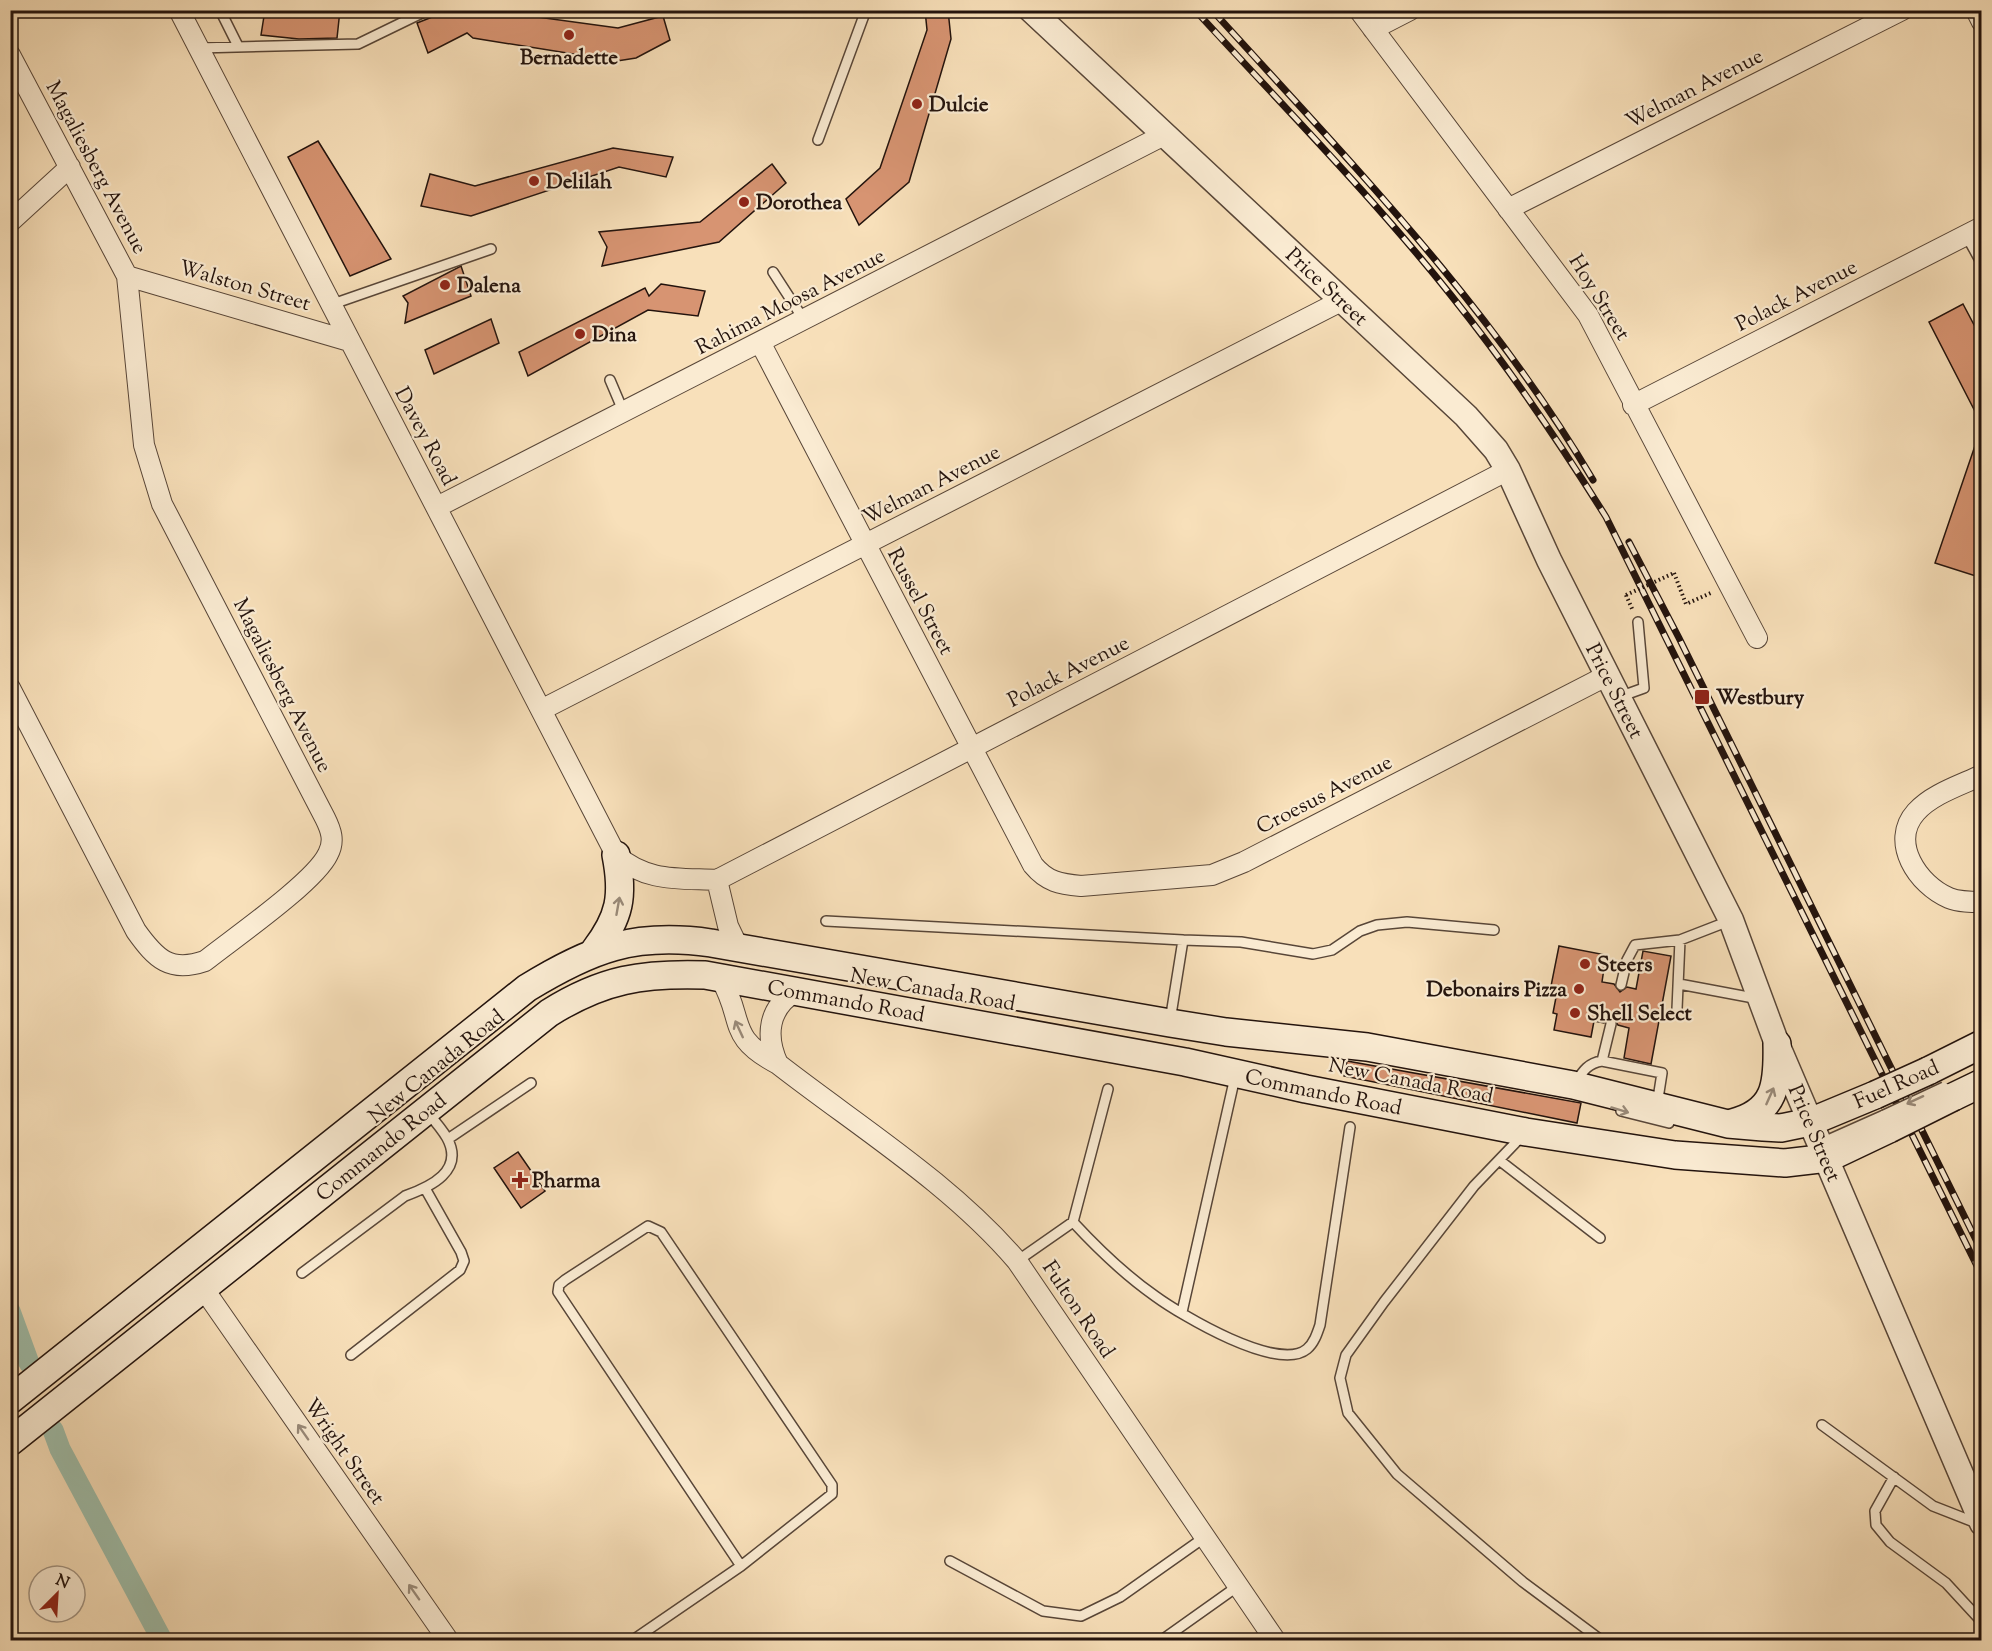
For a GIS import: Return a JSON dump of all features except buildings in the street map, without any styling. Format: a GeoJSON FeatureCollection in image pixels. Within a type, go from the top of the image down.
{"type":"FeatureCollection","features":[{"type":"Feature","properties":{"kind":"main road"},"geometry":{"type":"LineString","coordinates":[[595,950],[611,928],[620,900],[616,855]]}},
{"type":"Feature","properties":{"kind":"main road","name":"Commando Road"},"geometry":{"type":"LineString","coordinates":[[15,1403],[527,988],[569,962],[595,950],[626,943],[671,939],[711,942],[739,949],[1226,1032],[1367,1047],[1573,1085],[1666,1116],[1781,1128],[1815,1139]]}},
{"type":"Feature","properties":{"kind":"main road","name":"Commando Road"},"geometry":{"type":"LineString","coordinates":[[10,1442],[203,1288],[431,1100],[549,1013],[584,992],[601,985],[640,977],[673,974],[705,975],[1185,1062],[1526,1132],[1675,1155],[1785,1163],[1815,1139]]}},
{"type":"Feature","properties":{"kind":"main road"},"geometry":{"type":"LineString","coordinates":[[1728,1124],[1749,1119],[1767,1104],[1772,1095],[1778,1068],[1777,1044]]}},
{"type":"Feature","properties":{"kind":"main road","name":"Fuel Road"},"geometry":{"type":"LineString","coordinates":[[1815,1139],[1951,1082],[1982,1044]]}},
{"type":"Feature","properties":{"kind":"main road","name":"Fuel Road"},"geometry":{"type":"LineString","coordinates":[[1815,1139],[1951,1082]]}},
{"type":"Feature","properties":{"kind":"street","name":"Davey Road"},"geometry":{"type":"LineString","coordinates":[[179,10],[616,855],[630,867],[642,873],[717,880]]}},
{"type":"Feature","properties":{"kind":"street","name":"Price Street"},"geometry":{"type":"LineString","coordinates":[[1032,10],[1479,430],[1508,470],[1550,560],[1731,920],[1815,1139],[1982,1524]]}},
{"type":"Feature","properties":{"kind":"street","name":"Hoy Street"},"geometry":{"type":"LineString","coordinates":[[1359,10],[1588,315],[1633,405],[1757,638]]}},
{"type":"Feature","properties":{"kind":"street"},"geometry":{"type":"LineString","coordinates":[[1373,29],[1410,10]]}},
{"type":"Feature","properties":{"kind":"street","name":"Welman Avenue"},"geometry":{"type":"LineString","coordinates":[[1508,209],[1902,10]]}},
{"type":"Feature","properties":{"kind":"street"},"geometry":{"type":"LineString","coordinates":[[1976,10],[1982,22]]}},
{"type":"Feature","properties":{"kind":"street","name":"Magaliesberg Avenue"},"geometry":{"type":"LineString","coordinates":[[10,55],[127,276],[141,429],[153,480],[162,504],[325,818],[332,841],[329,853],[310,877],[205,961],[190,966],[164,962],[154,954],[136,931],[10,688]]}},
{"type":"Feature","properties":{"kind":"street","name":"Rahima Moosa Avenue"},"geometry":{"type":"LineString","coordinates":[[437,507],[761,344],[1164,135]]}},
{"type":"Feature","properties":{"kind":"street"},"geometry":{"type":"LineString","coordinates":[[10,222],[70,167]]}},
{"type":"Feature","properties":{"kind":"street","name":"Polack Avenue"},"geometry":{"type":"LineString","coordinates":[[1633,405],[1974,231]]}},
{"type":"Feature","properties":{"kind":"street","name":"Walston Street"},"geometry":{"type":"LineString","coordinates":[[127,276],[349,341]]}},
{"type":"Feature","properties":{"kind":"street","name":"Welman Avenue"},"geometry":{"type":"LineString","coordinates":[[541,710],[1343,300]]}},
{"type":"Feature","properties":{"kind":"street","name":"Russel Street"},"geometry":{"type":"LineString","coordinates":[[761,344],[864,546],[1033,865],[1044,878]]}},
{"type":"Feature","properties":{"kind":"street","name":"Polack Avenue"},"geometry":{"type":"LineString","coordinates":[[717,880],[1508,470]]}},
{"type":"Feature","properties":{"kind":"street","name":"Croesus Avenue"},"geometry":{"type":"LineString","coordinates":[[1044,878],[1061,884],[1082,886],[1212,875],[1244,862],[1608,675]]}},
{"type":"Feature","properties":{"kind":"street"},"geometry":{"type":"LineString","coordinates":[[1982,775],[1926,803],[1912,817],[1904,837],[1908,857],[1927,885],[1952,899],[1982,902]]}},
{"type":"Feature","properties":{"kind":"street"},"geometry":{"type":"LineString","coordinates":[[717,880],[728,926],[739,949]]}},
{"type":"Feature","properties":{"kind":"street","name":"Fulton Road"},"geometry":{"type":"LineString","coordinates":[[721,979],[731,1000],[737,1027],[743,1038],[754,1049],[778,1064],[955,1199],[996,1236],[1017,1261],[1275,1641]]}},
{"type":"Feature","properties":{"kind":"street"},"geometry":{"type":"LineString","coordinates":[[778,1064],[769,1039],[770,1027],[779,1005],[796,991]]}},
{"type":"Feature","properties":{"kind":"street","name":"Wright Street"},"geometry":{"type":"LineString","coordinates":[[203,1288],[448,1641]]}},
{"type":"Feature","properties":{"kind":"lane"},"geometry":{"type":"LineString","coordinates":[[220,10],[238,46]]}},
{"type":"Feature","properties":{"kind":"lane"},"geometry":{"type":"LineString","coordinates":[[198,48],[358,44],[428,10]]}},
{"type":"Feature","properties":{"kind":"lane"},"geometry":{"type":"LineString","coordinates":[[818,140],[866,10]]}},
{"type":"Feature","properties":{"kind":"lane"},"geometry":{"type":"LineString","coordinates":[[1974,231],[1982,264]]}},
{"type":"Feature","properties":{"kind":"lane"},"geometry":{"type":"LineString","coordinates":[[330,305],[491,249]]}},
{"type":"Feature","properties":{"kind":"lane"},"geometry":{"type":"LineString","coordinates":[[773,272],[805,321]]}},
{"type":"Feature","properties":{"kind":"lane"},"geometry":{"type":"LineString","coordinates":[[610,380],[624,413]]}},
{"type":"Feature","properties":{"kind":"lane"},"geometry":{"type":"LineString","coordinates":[[1619,697],[1644,688],[1638,622]]}},
{"type":"Feature","properties":{"kind":"lane"},"geometry":{"type":"LineString","coordinates":[[1620,986],[1627,960],[1635,945],[1680,940],[1731,920]]}},
{"type":"Feature","properties":{"kind":"lane"},"geometry":{"type":"LineString","coordinates":[[826,921],[1241,942],[1313,954],[1332,950],[1360,931],[1377,925],[1407,922],[1494,930]]}},
{"type":"Feature","properties":{"kind":"lane"},"geometry":{"type":"LineString","coordinates":[[1170,1023],[1183,940]]}},
{"type":"Feature","properties":{"kind":"lane"},"geometry":{"type":"LineString","coordinates":[[1677,1009],[1680,940]]}},
{"type":"Feature","properties":{"kind":"lane","name":"New Canada Road"},"geometry":{"type":"LineString","coordinates":[[15,1403],[533,996],[572,971],[602,958],[653,951]]}},
{"type":"Feature","properties":{"kind":"lane","name":"New Canada Road"},"geometry":{"type":"LineString","coordinates":[[681,964],[746,973],[1229,1062],[1479,1112]]}},
{"type":"Feature","properties":{"kind":"lane","name":"New Canada Road"},"geometry":{"type":"LineString","coordinates":[[878,983],[1231,1043]]}},
{"type":"Feature","properties":{"kind":"lane"},"geometry":{"type":"LineString","coordinates":[[1679,984],[1760,1000]]}},
{"type":"Feature","properties":{"kind":"lane"},"geometry":{"type":"LineString","coordinates":[[1602,1061],[1611,1024]]}},
{"type":"Feature","properties":{"kind":"lane","name":"New Canada Road"},"geometry":{"type":"LineString","coordinates":[[1267,1047],[1363,1057],[1491,1081]]}},
{"type":"Feature","properties":{"kind":"lane"},"geometry":{"type":"LineString","coordinates":[[1951,1082],[1982,1056]]}},
{"type":"Feature","properties":{"kind":"lane"},"geometry":{"type":"LineString","coordinates":[[1573,1085],[1584,1069],[1593,1063],[1602,1061],[1662,1073],[1666,1116],[1611,1108]]}},
{"type":"Feature","properties":{"kind":"lane"},"geometry":{"type":"LineString","coordinates":[[1182,1312],[1235,1074]]}},
{"type":"Feature","properties":{"kind":"lane"},"geometry":{"type":"LineString","coordinates":[[448,1139],[531,1083]]}},
{"type":"Feature","properties":{"kind":"lane"},"geometry":{"type":"LineString","coordinates":[[1017,1261],[1074,1222],[1108,1089]]}},
{"type":"Feature","properties":{"kind":"lane"},"geometry":{"type":"LineString","coordinates":[[302,1273],[405,1196],[426,1190],[439,1180],[449,1167],[451,1153],[448,1139],[431,1100]]}},
{"type":"Feature","properties":{"kind":"lane","name":"New Canada Road"},"geometry":{"type":"LineString","coordinates":[[10,1431],[431,1100]]}},
{"type":"Feature","properties":{"kind":"lane"},"geometry":{"type":"LineString","coordinates":[[1815,1139],[1855,1115]]}},
{"type":"Feature","properties":{"kind":"lane"},"geometry":{"type":"LineString","coordinates":[[1559,1126],[1639,1138]]}},
{"type":"Feature","properties":{"kind":"lane"},"geometry":{"type":"LineString","coordinates":[[1074,1222],[1111,1260],[1156,1297],[1229,1338],[1264,1350],[1294,1355],[1306,1350],[1315,1340],[1320,1325],[1350,1127]]}},
{"type":"Feature","properties":{"kind":"lane"},"geometry":{"type":"LineString","coordinates":[[1526,1132],[1474,1186],[1377,1311],[1346,1354],[1340,1378],[1348,1413],[1397,1474],[1523,1582],[1601,1641]]}},
{"type":"Feature","properties":{"kind":"lane"},"geometry":{"type":"LineString","coordinates":[[1706,1146],[1781,1153]]}},
{"type":"Feature","properties":{"kind":"lane"},"geometry":{"type":"LineString","coordinates":[[1499,1160],[1600,1238]]}},
{"type":"Feature","properties":{"kind":"lane"},"geometry":{"type":"LineString","coordinates":[[351,1355],[460,1270],[464,1261],[461,1252],[426,1190]]}},
{"type":"Feature","properties":{"kind":"lane"},"geometry":{"type":"LineString","coordinates":[[633,1641],[741,1566],[832,1494],[832,1485],[661,1232],[648,1226],[565,1280],[559,1285],[558,1292],[741,1566]]}},
{"type":"Feature","properties":{"kind":"lane"},"geometry":{"type":"LineString","coordinates":[[1822,1425],[1938,1509],[1982,1524]]}},
{"type":"Feature","properties":{"kind":"lane"},"geometry":{"type":"LineString","coordinates":[[1894,1477],[1875,1510],[1876,1525],[1890,1542],[1946,1583],[1982,1622]]}},
{"type":"Feature","properties":{"kind":"lane"},"geometry":{"type":"LineString","coordinates":[[950,1561],[1043,1611],[1081,1616],[1120,1597],[1205,1537]]}},
{"type":"Feature","properties":{"kind":"lane"},"geometry":{"type":"LineString","coordinates":[[1162,1641],[1238,1586]]}},
{"type":"Feature","properties":{"kind":"path"},"geometry":{"type":"LineString","coordinates":[[1626,595],[1674,573],[1686,604],[1729,586]]}},
{"type":"Feature","properties":{"kind":"waterway"},"geometry":{"type":"LineString","coordinates":[[10,1311],[29,1363]]}},
{"type":"Feature","properties":{"kind":"waterway"},"geometry":{"type":"LineString","coordinates":[[53,1430],[60,1449],[162,1640]]}},
{"type":"Feature","properties":{"kind":"railway"},"geometry":{"type":"LineString","coordinates":[[1195,10],[1357,185],[1450,294],[1531,403],[1606,517],[1982,1276]]}},
{"type":"Feature","properties":{"kind":"railway"},"geometry":{"type":"LineString","coordinates":[[1212,10],[1365,178],[1463,294],[1553,416],[1593,480]]}},
{"type":"Feature","properties":{"kind":"railway"},"geometry":{"type":"LineString","coordinates":[[1629,542],[1679,638],[1982,1252]]}},
{"type":"Feature","properties":{"kind":"place","name":"Bernadette"},"geometry":{"type":"Point","coordinates":[569,35]}},
{"type":"Feature","properties":{"kind":"place","name":"Dulcie"},"geometry":{"type":"Point","coordinates":[917,104]}},
{"type":"Feature","properties":{"kind":"place","name":"Delilah"},"geometry":{"type":"Point","coordinates":[534,181]}},
{"type":"Feature","properties":{"kind":"place","name":"Dorothea"},"geometry":{"type":"Point","coordinates":[744,202]}},
{"type":"Feature","properties":{"kind":"place","name":"Dalena"},"geometry":{"type":"Point","coordinates":[445,285]}},
{"type":"Feature","properties":{"kind":"place","name":"Dina"},"geometry":{"type":"Point","coordinates":[580,334]}},
{"type":"Feature","properties":{"kind":"place","name":"Westbury"},"geometry":{"type":"Point","coordinates":[1702,697]}},
{"type":"Feature","properties":{"kind":"place","name":"Steers"},"geometry":{"type":"Point","coordinates":[1585,964]}},
{"type":"Feature","properties":{"kind":"place","name":"Debonairs Pizza"},"geometry":{"type":"Point","coordinates":[1579,989]}},
{"type":"Feature","properties":{"kind":"place","name":"Shell Select"},"geometry":{"type":"Point","coordinates":[1575,1013]}},
{"type":"Feature","properties":{"kind":"place","name":"Pharma"},"geometry":{"type":"Point","coordinates":[520,1180]}}]}
